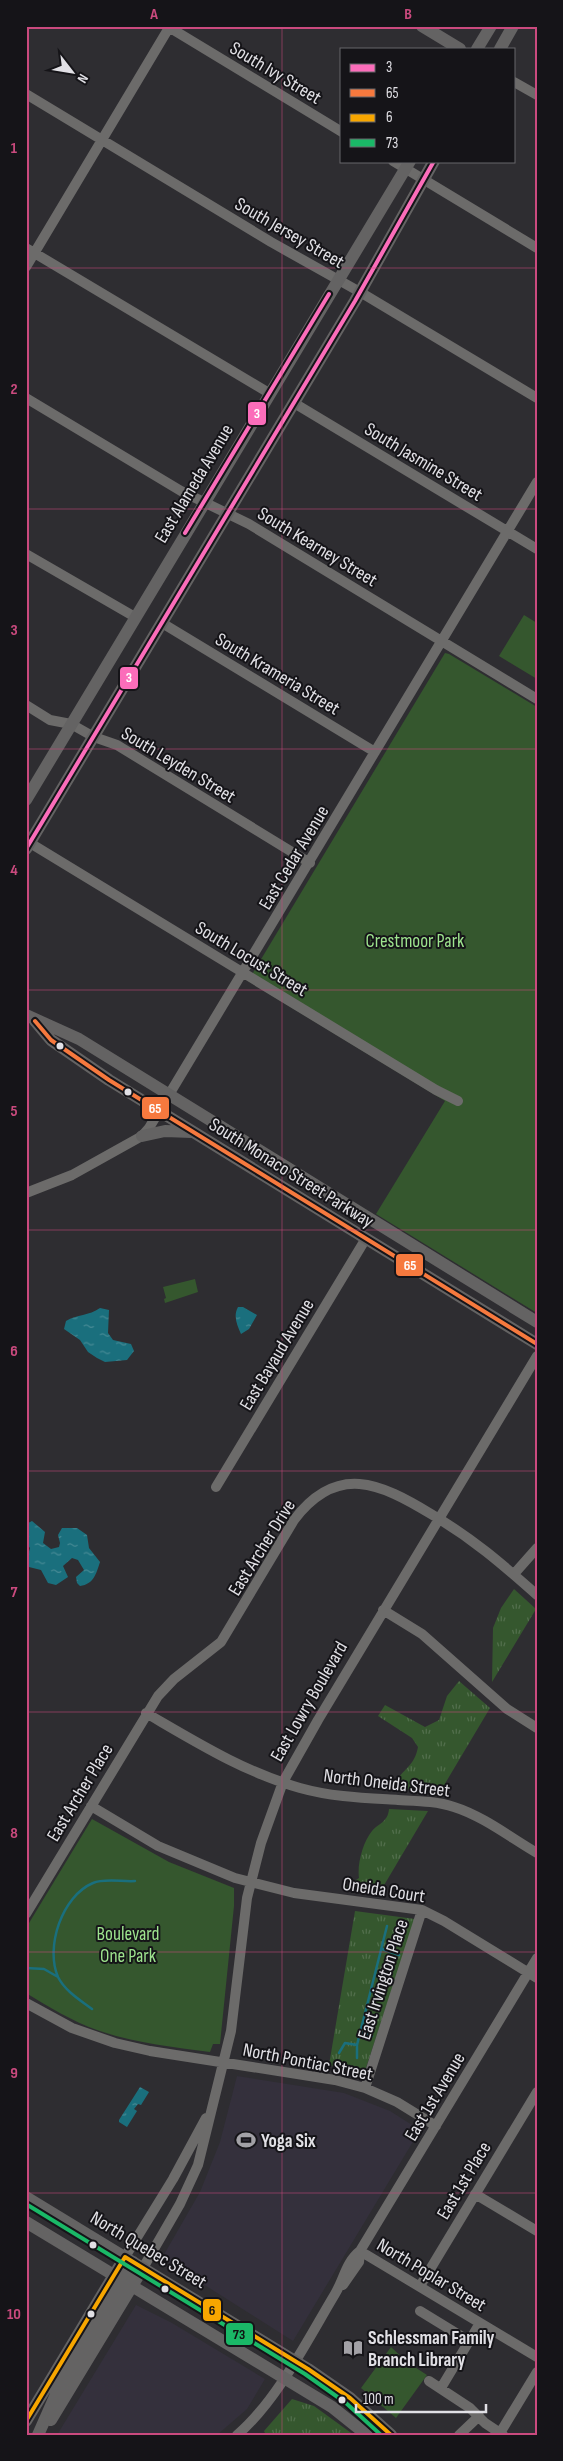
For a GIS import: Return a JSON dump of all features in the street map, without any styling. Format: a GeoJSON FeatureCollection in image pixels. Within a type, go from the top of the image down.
{"type":"FeatureCollection","features":[{"type":"Feature","properties":{"kind":"main road"},"geometry":{"type":"LineString","coordinates":[[422,26],[458,48]]}},
{"type":"Feature","properties":{"kind":"main road"},"geometry":{"type":"LineString","coordinates":[[479,48],[491,26]]}},
{"type":"Feature","properties":{"kind":"main road"},"geometry":{"type":"LineString","coordinates":[[501,48],[513,26]]}},
{"type":"Feature","properties":{"kind":"main road"},"geometry":{"type":"LineString","coordinates":[[28,846],[360,292],[433,162]]}},
{"type":"Feature","properties":{"kind":"main road","name":"East Alameda Avenue"},"geometry":{"type":"LineString","coordinates":[[26,800],[269,393],[408,165]]}},
{"type":"Feature","properties":{"kind":"main road","name":"South Monaco Street Parkway"},"geometry":{"type":"LineString","coordinates":[[31,1018],[75,1036],[537,1322]]}},
{"type":"Feature","properties":{"kind":"main road","name":"South Monaco Street Parkway"},"geometry":{"type":"LineString","coordinates":[[31,1018],[46,1036],[57,1045],[365,1240],[537,1344]]}},
{"type":"Feature","properties":{"kind":"main road"},"geometry":{"type":"LineString","coordinates":[[142,1136],[165,1131],[194,1132]]}},
{"type":"Feature","properties":{"kind":"main road"},"geometry":{"type":"LineString","coordinates":[[304,1202],[328,1207],[352,1222],[361,1224],[368,1219]]}},
{"type":"Feature","properties":{"kind":"main road"},"geometry":{"type":"LineString","coordinates":[[365,1240],[383,1238],[410,1254],[437,1261]]}},
{"type":"Feature","properties":{"kind":"main road","name":"North Quebec Street"},"geometry":{"type":"LineString","coordinates":[[30,2200],[294,2360],[337,2389],[391,2435]]}},
{"type":"Feature","properties":{"kind":"main road"},"geometry":{"type":"LineString","coordinates":[[26,2222],[342,2413],[367,2435]]}},
{"type":"Feature","properties":{"kind":"main road","name":"East Lowry Boulevard"},"geometry":{"type":"LineString","coordinates":[[26,2421],[134,2262]]}},
{"type":"Feature","properties":{"kind":"main road","name":"East Lowry Boulevard"},"geometry":{"type":"LineString","coordinates":[[43,2435],[134,2262]]}},
{"type":"Feature","properties":{"kind":"main road"},"geometry":{"type":"LineString","coordinates":[[38,2435],[57,2392],[123,2280]]}},
{"type":"Feature","properties":{"kind":"street","name":"South Ivy Street"},"geometry":{"type":"LineString","coordinates":[[169,27],[340,131]]}},
{"type":"Feature","properties":{"kind":"street"},"geometry":{"type":"LineString","coordinates":[[26,267],[30,251],[102,139],[169,27]]}},
{"type":"Feature","properties":{"kind":"street"},"geometry":{"type":"LineString","coordinates":[[516,83],[537,96]]}},
{"type":"Feature","properties":{"kind":"street","name":"South Jersey Street"},"geometry":{"type":"LineString","coordinates":[[26,94],[271,242],[360,292],[537,398]]}},
{"type":"Feature","properties":{"kind":"street"},"geometry":{"type":"LineString","coordinates":[[408,165],[424,180],[537,248]]}},
{"type":"Feature","properties":{"kind":"street"},"geometry":{"type":"LineString","coordinates":[[30,251],[269,393]]}},
{"type":"Feature","properties":{"kind":"street","name":"South Kearney Street"},"geometry":{"type":"LineString","coordinates":[[26,398],[204,502],[249,524],[537,699]]}},
{"type":"Feature","properties":{"kind":"street","name":"South Jasmine Street"},"geometry":{"type":"LineString","coordinates":[[294,403],[537,549]]}},
{"type":"Feature","properties":{"kind":"street","name":"East Cedar Avenue"},"geometry":{"type":"LineString","coordinates":[[26,1193],[72,1174],[142,1136],[160,1111],[537,482]]}},
{"type":"Feature","properties":{"kind":"street"},"geometry":{"type":"LineString","coordinates":[[26,554],[135,617]]}},
{"type":"Feature","properties":{"kind":"street","name":"South Krameria Street"},"geometry":{"type":"LineString","coordinates":[[162,623],[375,752]]}},
{"type":"Feature","properties":{"kind":"street","name":"South Leyden Street"},"geometry":{"type":"LineString","coordinates":[[26,705],[50,720],[71,724],[94,737],[117,745],[310,863]]}},
{"type":"Feature","properties":{"kind":"street","name":"South Locust Street"},"geometry":{"type":"LineString","coordinates":[[28,846],[436,1090],[458,1101]]}},
{"type":"Feature","properties":{"kind":"street","name":"East Bayaud Avenue"},"geometry":{"type":"LineString","coordinates":[[216,1487],[365,1240]]}},
{"type":"Feature","properties":{"kind":"street","name":"East Lowry Boulevard"},"geometry":{"type":"LineString","coordinates":[[134,2262],[174,2216],[194,2177],[225,2062],[234,2010],[243,1922],[250,1883],[263,1838],[283,1782],[383,1610],[537,1356]]}},
{"type":"Feature","properties":{"kind":"street","name":"East Archer Drive"},"geometry":{"type":"LineString","coordinates":[[146,1713],[168,1684],[221,1642],[294,1520],[305,1507],[318,1495],[344,1486],[373,1485],[397,1494],[478,1543],[537,1595]]}},
{"type":"Feature","properties":{"kind":"street"},"geometry":{"type":"LineString","coordinates":[[514,1574],[537,1548]]}},
{"type":"Feature","properties":{"kind":"street"},"geometry":{"type":"LineString","coordinates":[[383,1610],[422,1634],[507,1709],[537,1728]]}},
{"type":"Feature","properties":{"kind":"street","name":"North Oneida Street"},"geometry":{"type":"LineString","coordinates":[[146,1713],[222,1757],[283,1782],[314,1792],[342,1796],[432,1802],[454,1807],[470,1814],[537,1854]]}},
{"type":"Feature","properties":{"kind":"street","name":"East Archer Place"},"geometry":{"type":"LineString","coordinates":[[26,1914],[146,1713]]}},
{"type":"Feature","properties":{"kind":"street","name":"Oneida Court"},"geometry":{"type":"LineString","coordinates":[[91,1806],[166,1850],[250,1883],[294,1893],[422,1910],[532,1976]]}},
{"type":"Feature","properties":{"kind":"street","name":"East Irvington Place"},"geometry":{"type":"LineString","coordinates":[[366,2088],[422,1910]]}},
{"type":"Feature","properties":{"kind":"street","name":"East 1st Avenue"},"geometry":{"type":"LineString","coordinates":[[237,2435],[264,2408],[284,2377],[337,2291],[350,2262],[360,2252],[436,2126],[532,1976],[537,1958]]}},
{"type":"Feature","properties":{"kind":"street","name":"North Pontiac Street"},"geometry":{"type":"LineString","coordinates":[[26,2002],[72,2028],[106,2041],[150,2051],[335,2080],[366,2088],[397,2102],[436,2126]]}},
{"type":"Feature","properties":{"kind":"street","name":"East 1st Place"},"geometry":{"type":"LineString","coordinates":[[420,2286],[475,2194],[533,2106],[537,2092]]}},
{"type":"Feature","properties":{"kind":"street","name":"East Lowry Boulevard"},"geometry":{"type":"LineString","coordinates":[[134,2262],[177,2172],[213,2104]]}},
{"type":"Feature","properties":{"kind":"street"},"geometry":{"type":"LineString","coordinates":[[475,2194],[537,2231]]}},
{"type":"Feature","properties":{"kind":"street","name":"North Poplar Street"},"geometry":{"type":"LineString","coordinates":[[360,2252],[537,2357]]}},
{"type":"Feature","properties":{"kind":"street"},"geometry":{"type":"LineString","coordinates":[[420,2311],[469,2341]]}},
{"type":"Feature","properties":{"kind":"street"},"geometry":{"type":"LineString","coordinates":[[441,2388],[480,2323]]}},
{"type":"Feature","properties":{"kind":"street"},"geometry":{"type":"LineString","coordinates":[[429,2381],[501,2434],[537,2372]]}},
{"type":"Feature","properties":{"kind":"street"},"geometry":{"type":"LineString","coordinates":[[459,2435],[479,2416]]}},
{"type":"Feature","properties":{"kind":"shaded area"},"geometry":{"type":"Polygon","coordinates":[[[237,2076],[344,2093],[390,2111],[420,2130],[293,2341],[162,2258],[200,2192],[220,2142],[237,2076]]]}},
{"type":"Feature","properties":{"kind":"shaded area"},"geometry":{"type":"Polygon","coordinates":[[[136,2305],[172,2323],[265,2379],[247,2409],[217,2435],[57,2435],[136,2305]]]}},
{"type":"Feature","properties":{"kind":"green space"},"geometry":{"type":"Polygon","coordinates":[[[524,615],[537,623],[537,679],[499,656],[524,615]]]}},
{"type":"Feature","properties":{"kind":"green space","name":"Crestmoor Park"},"geometry":{"type":"Polygon","coordinates":[[[445,653],[537,707],[537,1313],[376,1214],[445,1101],[248,981],[445,653]]]}},
{"type":"Feature","properties":{"kind":"green space"},"geometry":{"type":"Polygon","coordinates":[[[195,1279],[198,1292],[165,1303],[164,1299],[166,1298],[163,1287],[195,1279]]]}},
{"type":"Feature","properties":{"kind":"green space"},"geometry":{"type":"Polygon","coordinates":[[[514,1589],[536,1609],[492,1682],[493,1628],[501,1608],[514,1589]]]}},
{"type":"Feature","properties":{"kind":"green space"},"geometry":{"type":"Polygon","coordinates":[[[459,1681],[490,1708],[440,1792],[393,1788],[399,1777],[410,1765],[418,1747],[412,1738],[378,1716],[385,1705],[425,1727],[439,1720],[447,1696],[459,1681]]]}},
{"type":"Feature","properties":{"kind":"green space"},"geometry":{"type":"Polygon","coordinates":[[[389,1809],[428,1811],[380,1892],[342,1889],[359,1878],[363,1847],[372,1831],[385,1820],[389,1809]]]}},
{"type":"Feature","properties":{"kind":"green space","name":"Boulevard One Park"},"geometry":{"type":"Polygon","coordinates":[[[92,1819],[169,1862],[234,1888],[234,1906],[220,2044],[213,2044],[210,2052],[153,2044],[111,2034],[70,2018],[26,1993],[26,1928],[92,1819]]]}},
{"type":"Feature","properties":{"kind":"green space"},"geometry":{"type":"Polygon","coordinates":[[[355,1911],[415,1919],[364,2074],[329,2065],[355,1911]]]}},
{"type":"Feature","properties":{"kind":"green space"},"geometry":{"type":"Polygon","coordinates":[[[391,2347],[407,2362],[427,2375],[396,2418],[361,2388],[391,2347]]]}},
{"type":"Feature","properties":{"kind":"green space"},"geometry":{"type":"Polygon","coordinates":[[[292,2399],[314,2406],[354,2435],[266,2435],[264,2431],[292,2399]]]}},
{"type":"Feature","properties":{"kind":"water"},"geometry":{"type":"Polygon","coordinates":[[[238,1307],[243,1307],[257,1315],[249,1329],[241,1334],[236,1317],[238,1307]]]}},
{"type":"Feature","properties":{"kind":"water"},"geometry":{"type":"Polygon","coordinates":[[[100,1308],[109,1310],[108,1333],[113,1340],[131,1344],[134,1351],[127,1360],[105,1362],[88,1352],[80,1340],[64,1329],[66,1321],[100,1308]]]}},
{"type":"Feature","properties":{"kind":"water"},"geometry":{"type":"Polygon","coordinates":[[[32,1521],[45,1532],[43,1543],[51,1549],[59,1547],[58,1535],[62,1528],[77,1528],[87,1535],[89,1548],[100,1562],[96,1574],[91,1581],[80,1586],[77,1583],[76,1577],[84,1570],[78,1560],[72,1558],[63,1566],[68,1577],[56,1585],[48,1583],[41,1570],[29,1567],[26,1562],[30,1548],[26,1543],[26,1524],[32,1521]]]}},
{"type":"Feature","properties":{"kind":"water"},"geometry":{"type":"Polygon","coordinates":[[[140,2087],[149,2092],[141,2105],[138,2104],[134,2109],[137,2111],[127,2127],[119,2122],[119,2120],[140,2087]]]}},
{"type":"Feature","properties":{"kind":"waterway"},"geometry":{"type":"LineString","coordinates":[[92,2009],[69,1991],[58,1977],[54,1965],[54,1951],[59,1924],[73,1899],[93,1883],[108,1880],[135,1881]]}},
{"type":"Feature","properties":{"kind":"waterway"},"geometry":{"type":"LineString","coordinates":[[357,2058],[357,2045],[387,1926]]}},
{"type":"Feature","properties":{"kind":"waterway"},"geometry":{"type":"LineString","coordinates":[[382,1949],[399,1955]]}},
{"type":"Feature","properties":{"kind":"waterway"},"geometry":{"type":"LineString","coordinates":[[26,1968],[44,1969],[58,1977]]}},
{"type":"Feature","properties":{"kind":"waterway"},"geometry":{"type":"LineString","coordinates":[[371,1990],[383,1994]]}},
{"type":"Feature","properties":{"kind":"waterway"},"geometry":{"type":"LineString","coordinates":[[360,2032],[372,2036]]}},
{"type":"Feature","properties":{"kind":"waterway"},"geometry":{"type":"LineString","coordinates":[[339,2053],[345,2043],[357,2045]]}},
{"type":"Feature","properties":{"kind":"transit line","name":"3"},"geometry":{"type":"LineString","coordinates":[[26,849],[355,301],[433,162]]}},
{"type":"Feature","properties":{"kind":"transit line","name":"3"},"geometry":{"type":"LineString","coordinates":[[185,533],[329,294]]}},
{"type":"Feature","properties":{"kind":"transit line","name":"65"},"geometry":{"type":"LineString","coordinates":[[35,1021],[51,1040],[109,1080],[537,1344]]}},
{"type":"Feature","properties":{"kind":"transit line","name":"73"},"geometry":{"type":"LineString","coordinates":[[26,2204],[305,2374],[346,2403],[381,2435]]}},
{"type":"Feature","properties":{"kind":"transit line","name":"6"},"geometry":{"type":"LineString","coordinates":[[26,2421],[125,2257],[308,2369],[350,2398],[391,2435]]}},
{"type":"Feature","properties":{"kind":"place","name":"Yoga Six"},"geometry":{"type":"Point","coordinates":[246,2140]}},
{"type":"Feature","properties":{"kind":"place","name":"Schlessman Family Branch Library"},"geometry":{"type":"Point","coordinates":[353,2348]}}]}
